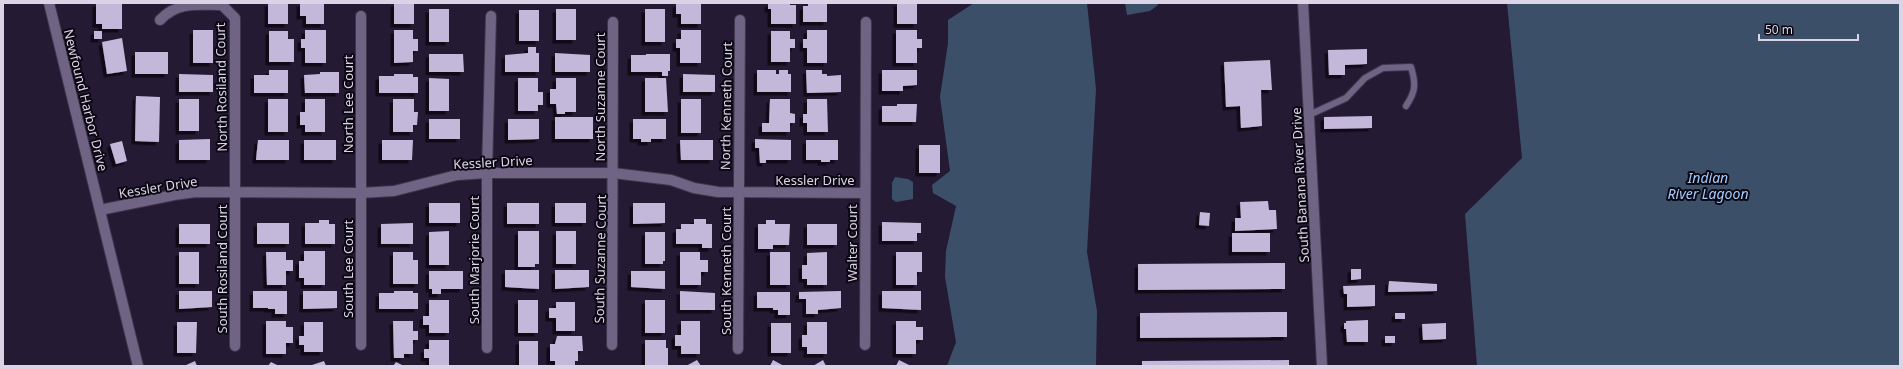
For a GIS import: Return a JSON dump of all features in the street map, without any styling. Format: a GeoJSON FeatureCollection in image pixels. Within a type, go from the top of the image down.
{"type":"FeatureCollection","features":[{"type":"Feature","properties":{"kind":"street","name":"Newfound Harbor Drive"},"geometry":{"type":"LineString","coordinates":[[49,3],[138,366]]}},
{"type":"Feature","properties":{"kind":"street","name":"South Banana River Drive"},"geometry":{"type":"LineString","coordinates":[[1303,3],[1322,366]]}},
{"type":"Feature","properties":{"kind":"street","name":"North Rosiland Court"},"geometry":{"type":"LineString","coordinates":[[160,20],[168,12],[184,5],[222,5],[235,18],[235,192]]}},
{"type":"Feature","properties":{"kind":"street","name":"North Lee Court"},"geometry":{"type":"LineString","coordinates":[[360,193],[361,16]]}},
{"type":"Feature","properties":{"kind":"street","name":"South Marjorie Court"},"geometry":{"type":"LineString","coordinates":[[487,348],[487,173],[491,16]]}},
{"type":"Feature","properties":{"kind":"street","name":"North Kenneth Court"},"geometry":{"type":"LineString","coordinates":[[739,193],[740,20]]}},
{"type":"Feature","properties":{"kind":"street","name":"North Suzanne Court"},"geometry":{"type":"LineString","coordinates":[[613,22],[613,173]]}},
{"type":"Feature","properties":{"kind":"street","name":"Walter Court"},"geometry":{"type":"LineString","coordinates":[[865,345],[864,193],[866,22]]}},
{"type":"Feature","properties":{"kind":"street","name":"Kessler Drive"},"geometry":{"type":"LineString","coordinates":[[100,210],[196,192],[360,193],[394,191],[457,175],[487,173],[613,173],[671,180],[694,188],[718,192],[864,193]]}},
{"type":"Feature","properties":{"kind":"street","name":"South Suzanne Court"},"geometry":{"type":"LineString","coordinates":[[612,346],[613,173]]}},
{"type":"Feature","properties":{"kind":"street","name":"South Rosiland Court"},"geometry":{"type":"LineString","coordinates":[[235,192],[235,346]]}},
{"type":"Feature","properties":{"kind":"street","name":"South Lee Court"},"geometry":{"type":"LineString","coordinates":[[360,193],[361,345]]}},
{"type":"Feature","properties":{"kind":"street","name":"South Kenneth Court"},"geometry":{"type":"LineString","coordinates":[[738,349],[739,193]]}},
{"type":"Feature","properties":{"kind":"lane"},"geometry":{"type":"LineString","coordinates":[[1309,115],[1346,98],[1365,78],[1383,68],[1411,67],[1415,81],[1413,95],[1406,106]]}},
{"type":"Feature","properties":{"kind":"water"},"geometry":{"type":"Polygon","coordinates":[[[974,3],[1087,3],[1096,89],[1087,252],[1097,311],[1096,366],[947,366],[956,342],[945,277],[946,251],[956,206],[933,193],[932,185],[950,171],[940,97],[948,43],[948,20],[974,3]]]}},
{"type":"Feature","properties":{"kind":"water"},"geometry":{"type":"Polygon","coordinates":[[[1125,3],[1157,3],[1158,5],[1150,11],[1127,15],[1125,3]]]}},
{"type":"Feature","properties":{"kind":"water","name":"Indian River Lagoon"},"geometry":{"type":"Polygon","coordinates":[[[1507,3],[1900,3],[1900,366],[1477,366],[1465,214],[1522,158],[1507,3]]]}},
{"type":"Feature","properties":{"kind":"water"},"geometry":{"type":"Polygon","coordinates":[[[895,177],[908,179],[913,182],[913,199],[896,202],[892,199],[892,183],[895,177]]]}},
{"type":"Feature","properties":{"kind":"building"},"geometry":{"type":"Polygon","coordinates":[[[96,3],[122,3],[122,29],[102,29],[102,24],[96,24],[96,3]]]}},
{"type":"Feature","properties":{"kind":"building"},"geometry":{"type":"Polygon","coordinates":[[[268,3],[288,3],[288,24],[268,24],[268,3]]]}},
{"type":"Feature","properties":{"kind":"building"},"geometry":{"type":"Polygon","coordinates":[[[300,3],[324,3],[324,24],[306,24],[306,16],[300,16],[300,3]]]}},
{"type":"Feature","properties":{"kind":"building"},"geometry":{"type":"Polygon","coordinates":[[[394,3],[414,3],[414,24],[394,24],[394,3]]]}},
{"type":"Feature","properties":{"kind":"building"},"geometry":{"type":"Polygon","coordinates":[[[701,3],[701,24],[681,24],[681,14],[676,14],[676,4],[701,3]]]}},
{"type":"Feature","properties":{"kind":"building"},"geometry":{"type":"Polygon","coordinates":[[[790,3],[790,5],[796,5],[796,24],[771,24],[771,9],[768,9],[768,4],[790,3]]]}},
{"type":"Feature","properties":{"kind":"building"},"geometry":{"type":"Polygon","coordinates":[[[808,3],[827,3],[827,22],[803,22],[803,6],[808,6],[808,3]]]}},
{"type":"Feature","properties":{"kind":"building"},"geometry":{"type":"Polygon","coordinates":[[[897,3],[917,3],[917,24],[897,24],[897,3]]]}},
{"type":"Feature","properties":{"kind":"building"},"geometry":{"type":"Polygon","coordinates":[[[429,9],[449,9],[449,42],[429,42],[429,9]]]}},
{"type":"Feature","properties":{"kind":"building"},"geometry":{"type":"Polygon","coordinates":[[[556,9],[576,9],[576,40],[556,40],[556,9]]]}},
{"type":"Feature","properties":{"kind":"building"},"geometry":{"type":"Polygon","coordinates":[[[645,9],[665,9],[665,42],[645,42],[645,9]]]}},
{"type":"Feature","properties":{"kind":"building"},"geometry":{"type":"Polygon","coordinates":[[[519,10],[539,10],[539,41],[519,41],[519,10]]]}},
{"type":"Feature","properties":{"kind":"building"},"geometry":{"type":"Polygon","coordinates":[[[193,30],[213,30],[213,63],[193,63],[193,30]]]}},
{"type":"Feature","properties":{"kind":"building"},"geometry":{"type":"Polygon","coordinates":[[[305,30],[326,30],[326,63],[305,63],[305,48],[301,48],[301,39],[305,39],[305,30]]]}},
{"type":"Feature","properties":{"kind":"building"},"geometry":{"type":"Polygon","coordinates":[[[394,30],[413,30],[413,39],[418,39],[418,51],[413,51],[413,62],[394,63],[394,30]]]}},
{"type":"Feature","properties":{"kind":"building"},"geometry":{"type":"Polygon","coordinates":[[[681,30],[701,30],[701,63],[680,63],[680,48],[676,48],[676,39],[681,39],[681,30]]]}},
{"type":"Feature","properties":{"kind":"building"},"geometry":{"type":"Polygon","coordinates":[[[807,30],[827,30],[827,63],[807,63],[807,48],[803,48],[803,39],[807,39],[807,30]]]}},
{"type":"Feature","properties":{"kind":"building"},"geometry":{"type":"Polygon","coordinates":[[[896,30],[917,30],[917,39],[922,39],[922,48],[917,48],[917,63],[896,63],[896,30]]]}},
{"type":"Feature","properties":{"kind":"building"},"geometry":{"type":"Polygon","coordinates":[[[94,31],[102,31],[102,39],[94,39],[94,31]]]}},
{"type":"Feature","properties":{"kind":"building"},"geometry":{"type":"Polygon","coordinates":[[[269,31],[288,31],[288,39],[294,39],[294,62],[269,62],[269,31]]]}},
{"type":"Feature","properties":{"kind":"building"},"geometry":{"type":"Polygon","coordinates":[[[771,31],[790,31],[790,39],[795,39],[795,48],[790,48],[790,62],[771,62],[771,31]]]}},
{"type":"Feature","properties":{"kind":"building"},"geometry":{"type":"Polygon","coordinates":[[[122,38],[127,71],[107,74],[102,42],[122,38]]]}},
{"type":"Feature","properties":{"kind":"building"},"geometry":{"type":"Polygon","coordinates":[[[528,47],[536,47],[536,53],[539,53],[539,72],[505,72],[505,55],[528,53],[528,47]]]}},
{"type":"Feature","properties":{"kind":"building"},"geometry":{"type":"Polygon","coordinates":[[[1367,49],[1367,64],[1345,65],[1345,75],[1329,75],[1328,50],[1367,49]]]}},
{"type":"Feature","properties":{"kind":"building"},"geometry":{"type":"Polygon","coordinates":[[[135,52],[168,52],[168,74],[135,74],[135,52]]]}},
{"type":"Feature","properties":{"kind":"building"},"geometry":{"type":"Polygon","coordinates":[[[555,53],[590,55],[590,72],[555,72],[555,53]]]}},
{"type":"Feature","properties":{"kind":"building"},"geometry":{"type":"Polygon","coordinates":[[[429,54],[463,54],[464,72],[429,72],[429,54]]]}},
{"type":"Feature","properties":{"kind":"building"},"geometry":{"type":"Polygon","coordinates":[[[670,54],[670,71],[668,71],[668,76],[662,76],[662,72],[631,72],[631,55],[670,54]]]}},
{"type":"Feature","properties":{"kind":"building"},"geometry":{"type":"Polygon","coordinates":[[[1270,60],[1272,90],[1261,90],[1262,126],[1241,128],[1240,106],[1226,107],[1224,62],[1270,60]]]}},
{"type":"Feature","properties":{"kind":"building"},"geometry":{"type":"Polygon","coordinates":[[[269,70],[288,70],[288,93],[254,93],[254,75],[269,75],[269,70]]]}},
{"type":"Feature","properties":{"kind":"building"},"geometry":{"type":"Polygon","coordinates":[[[757,70],[776,70],[776,74],[779,74],[779,70],[788,70],[788,74],[791,74],[791,92],[757,92],[757,70]]]}},
{"type":"Feature","properties":{"kind":"building"},"geometry":{"type":"Polygon","coordinates":[[[806,70],[822,70],[822,74],[827,74],[827,76],[841,75],[841,92],[807,93],[806,70]]]}},
{"type":"Feature","properties":{"kind":"building"},"geometry":{"type":"Polygon","coordinates":[[[882,70],[917,70],[917,85],[903,86],[903,91],[882,91],[882,70]]]}},
{"type":"Feature","properties":{"kind":"building"},"geometry":{"type":"Polygon","coordinates":[[[320,72],[339,72],[339,93],[305,93],[304,75],[320,74],[320,72]]]}},
{"type":"Feature","properties":{"kind":"building"},"geometry":{"type":"Polygon","coordinates":[[[179,74],[213,75],[213,92],[179,92],[179,74]]]}},
{"type":"Feature","properties":{"kind":"building"},"geometry":{"type":"Polygon","coordinates":[[[394,74],[413,74],[413,77],[418,77],[418,93],[379,93],[379,76],[394,76],[394,74]]]}},
{"type":"Feature","properties":{"kind":"building"},"geometry":{"type":"Polygon","coordinates":[[[683,74],[715,75],[715,92],[683,92],[683,74]]]}},
{"type":"Feature","properties":{"kind":"building"},"geometry":{"type":"Polygon","coordinates":[[[429,78],[449,79],[449,111],[429,111],[429,78]]]}},
{"type":"Feature","properties":{"kind":"building"},"geometry":{"type":"Polygon","coordinates":[[[518,78],[538,78],[538,92],[543,92],[543,105],[538,105],[538,111],[518,111],[518,78]]]}},
{"type":"Feature","properties":{"kind":"building"},"geometry":{"type":"Polygon","coordinates":[[[556,78],[576,78],[576,112],[557,114],[556,104],[550,104],[550,89],[556,89],[556,78]]]}},
{"type":"Feature","properties":{"kind":"building"},"geometry":{"type":"Polygon","coordinates":[[[645,78],[666,78],[668,112],[645,112],[645,78]]]}},
{"type":"Feature","properties":{"kind":"building"},"geometry":{"type":"Polygon","coordinates":[[[136,96],[160,97],[159,142],[135,141],[136,96]]]}},
{"type":"Feature","properties":{"kind":"building"},"geometry":{"type":"Polygon","coordinates":[[[179,99],[199,99],[199,131],[179,131],[179,99]]]}},
{"type":"Feature","properties":{"kind":"building"},"geometry":{"type":"Polygon","coordinates":[[[268,99],[288,99],[288,132],[268,132],[268,99]]]}},
{"type":"Feature","properties":{"kind":"building"},"geometry":{"type":"Polygon","coordinates":[[[305,99],[325,99],[325,132],[305,132],[305,125],[300,125],[300,112],[305,112],[305,99]]]}},
{"type":"Feature","properties":{"kind":"building"},"geometry":{"type":"Polygon","coordinates":[[[393,99],[414,99],[414,112],[418,112],[417,125],[413,125],[413,132],[393,132],[393,99]]]}},
{"type":"Feature","properties":{"kind":"building"},"geometry":{"type":"Polygon","coordinates":[[[681,99],[701,99],[701,133],[681,133],[681,99]]]}},
{"type":"Feature","properties":{"kind":"building"},"geometry":{"type":"Polygon","coordinates":[[[770,99],[790,99],[790,113],[795,114],[795,123],[790,123],[790,132],[762,132],[762,123],[769,123],[770,99]]]}},
{"type":"Feature","properties":{"kind":"building"},"geometry":{"type":"Polygon","coordinates":[[[807,99],[827,99],[828,132],[807,132],[807,123],[803,123],[803,114],[807,114],[807,99]]]}},
{"type":"Feature","properties":{"kind":"building"},"geometry":{"type":"Polygon","coordinates":[[[897,104],[917,104],[916,122],[882,122],[882,106],[897,106],[897,104]]]}},
{"type":"Feature","properties":{"kind":"building"},"geometry":{"type":"Polygon","coordinates":[[[1372,116],[1372,128],[1324,129],[1324,117],[1372,116]]]}},
{"type":"Feature","properties":{"kind":"building"},"geometry":{"type":"Polygon","coordinates":[[[555,117],[593,117],[593,139],[555,139],[555,117]]]}},
{"type":"Feature","properties":{"kind":"building"},"geometry":{"type":"Polygon","coordinates":[[[429,119],[460,119],[460,139],[429,139],[429,119]]]}},
{"type":"Feature","properties":{"kind":"building"},"geometry":{"type":"Polygon","coordinates":[[[508,119],[539,119],[539,139],[508,140],[508,119]]]}},
{"type":"Feature","properties":{"kind":"building"},"geometry":{"type":"Polygon","coordinates":[[[633,119],[666,119],[666,139],[651,139],[651,142],[641,142],[641,139],[633,139],[633,119]]]}},
{"type":"Feature","properties":{"kind":"building"},"geometry":{"type":"Polygon","coordinates":[[[210,139],[210,160],[179,160],[179,140],[210,139]]]}},
{"type":"Feature","properties":{"kind":"building"},"geometry":{"type":"Polygon","coordinates":[[[755,139],[791,140],[791,160],[766,160],[766,163],[760,163],[759,148],[755,148],[755,139]]]}},
{"type":"Feature","properties":{"kind":"building"},"geometry":{"type":"Polygon","coordinates":[[[258,140],[289,140],[289,160],[256,160],[258,140]]]}},
{"type":"Feature","properties":{"kind":"building"},"geometry":{"type":"Polygon","coordinates":[[[304,140],[336,140],[336,160],[304,160],[304,140]]]}},
{"type":"Feature","properties":{"kind":"building"},"geometry":{"type":"Polygon","coordinates":[[[382,140],[413,140],[412,160],[382,160],[382,140]]]}},
{"type":"Feature","properties":{"kind":"building"},"geometry":{"type":"Polygon","coordinates":[[[680,140],[713,140],[713,160],[681,160],[680,140]]]}},
{"type":"Feature","properties":{"kind":"building"},"geometry":{"type":"Polygon","coordinates":[[[806,140],[838,140],[838,160],[821,162],[821,160],[806,160],[806,140]]]}},
{"type":"Feature","properties":{"kind":"building"},"geometry":{"type":"Polygon","coordinates":[[[122,141],[127,161],[116,164],[110,144],[122,141]]]}},
{"type":"Feature","properties":{"kind":"building"},"geometry":{"type":"Polygon","coordinates":[[[919,145],[940,145],[940,173],[919,173],[919,145]]]}},
{"type":"Feature","properties":{"kind":"building"},"geometry":{"type":"Polygon","coordinates":[[[1268,201],[1269,210],[1276,210],[1277,229],[1235,231],[1235,218],[1241,218],[1240,202],[1268,201]]]}},
{"type":"Feature","properties":{"kind":"building"},"geometry":{"type":"Polygon","coordinates":[[[429,203],[460,203],[460,223],[429,223],[429,203]]]}},
{"type":"Feature","properties":{"kind":"building"},"geometry":{"type":"Polygon","coordinates":[[[507,203],[539,203],[539,224],[507,224],[507,203]]]}},
{"type":"Feature","properties":{"kind":"building"},"geometry":{"type":"Polygon","coordinates":[[[555,203],[586,203],[586,223],[555,223],[555,203]]]}},
{"type":"Feature","properties":{"kind":"building"},"geometry":{"type":"Polygon","coordinates":[[[633,203],[665,203],[665,223],[633,224],[633,203]]]}},
{"type":"Feature","properties":{"kind":"building"},"geometry":{"type":"Polygon","coordinates":[[[1200,212],[1210,213],[1209,226],[1199,225],[1200,212]]]}},
{"type":"Feature","properties":{"kind":"building"},"geometry":{"type":"Polygon","coordinates":[[[694,219],[706,219],[706,224],[712,224],[712,248],[702,248],[702,244],[676,244],[676,229],[681,229],[681,224],[694,224],[694,219]]]}},
{"type":"Feature","properties":{"kind":"building"},"geometry":{"type":"Polygon","coordinates":[[[319,220],[329,220],[329,224],[335,224],[335,244],[305,244],[305,223],[319,223],[319,220]]]}},
{"type":"Feature","properties":{"kind":"building"},"geometry":{"type":"Polygon","coordinates":[[[766,220],[775,220],[775,224],[790,224],[789,245],[773,245],[773,249],[758,249],[758,224],[766,224],[766,220]]]}},
{"type":"Feature","properties":{"kind":"building"},"geometry":{"type":"Polygon","coordinates":[[[882,222],[921,223],[921,233],[917,233],[917,241],[882,241],[882,222]]]}},
{"type":"Feature","properties":{"kind":"building"},"geometry":{"type":"Polygon","coordinates":[[[257,223],[289,223],[289,244],[257,244],[257,223]]]}},
{"type":"Feature","properties":{"kind":"building"},"geometry":{"type":"Polygon","coordinates":[[[413,223],[413,244],[381,244],[381,224],[413,223]]]}},
{"type":"Feature","properties":{"kind":"building"},"geometry":{"type":"Polygon","coordinates":[[[179,224],[210,224],[210,244],[179,244],[179,224]]]}},
{"type":"Feature","properties":{"kind":"building"},"geometry":{"type":"Polygon","coordinates":[[[807,224],[837,224],[837,245],[807,245],[807,224]]]}},
{"type":"Feature","properties":{"kind":"building"},"geometry":{"type":"Polygon","coordinates":[[[449,231],[449,265],[429,265],[429,232],[449,231]]]}},
{"type":"Feature","properties":{"kind":"building"},"geometry":{"type":"Polygon","coordinates":[[[518,231],[539,231],[539,264],[535,264],[535,267],[518,267],[518,231]]]}},
{"type":"Feature","properties":{"kind":"building"},"geometry":{"type":"Polygon","coordinates":[[[556,231],[576,231],[576,264],[556,264],[556,231]]]}},
{"type":"Feature","properties":{"kind":"building"},"geometry":{"type":"Polygon","coordinates":[[[645,232],[665,232],[665,261],[663,261],[663,264],[645,264],[645,232]]]}},
{"type":"Feature","properties":{"kind":"building"},"geometry":{"type":"Polygon","coordinates":[[[1232,233],[1270,233],[1270,252],[1232,252],[1232,233]]]}},
{"type":"Feature","properties":{"kind":"building"},"geometry":{"type":"Polygon","coordinates":[[[304,251],[325,251],[325,285],[304,285],[304,278],[299,278],[299,261],[304,261],[304,251]]]}},
{"type":"Feature","properties":{"kind":"building"},"geometry":{"type":"Polygon","coordinates":[[[179,252],[199,252],[199,284],[179,284],[179,252]]]}},
{"type":"Feature","properties":{"kind":"building"},"geometry":{"type":"Polygon","coordinates":[[[266,252],[286,252],[286,260],[293,260],[293,271],[286,271],[286,285],[267,285],[266,252]]]}},
{"type":"Feature","properties":{"kind":"building"},"geometry":{"type":"Polygon","coordinates":[[[393,252],[413,252],[413,260],[418,260],[418,284],[393,284],[393,252]]]}},
{"type":"Feature","properties":{"kind":"building"},"geometry":{"type":"Polygon","coordinates":[[[680,252],[700,252],[700,260],[708,260],[708,272],[701,272],[701,285],[680,285],[680,252]]]}},
{"type":"Feature","properties":{"kind":"building"},"geometry":{"type":"Polygon","coordinates":[[[770,252],[790,252],[790,285],[770,285],[770,252]]]}},
{"type":"Feature","properties":{"kind":"building"},"geometry":{"type":"Polygon","coordinates":[[[827,252],[827,285],[807,285],[807,279],[802,279],[802,265],[807,265],[807,253],[827,252]]]}},
{"type":"Feature","properties":{"kind":"building"},"geometry":{"type":"Polygon","coordinates":[[[896,252],[922,252],[922,272],[917,272],[917,285],[896,285],[896,252]]]}},
{"type":"Feature","properties":{"kind":"building"},"geometry":{"type":"Polygon","coordinates":[[[1285,263],[1285,289],[1138,290],[1138,264],[1285,263]]]}},
{"type":"Feature","properties":{"kind":"building"},"geometry":{"type":"Polygon","coordinates":[[[1351,269],[1361,269],[1361,279],[1351,280],[1351,269]]]}},
{"type":"Feature","properties":{"kind":"building"},"geometry":{"type":"Polygon","coordinates":[[[505,270],[539,270],[539,289],[505,287],[505,270]]]}},
{"type":"Feature","properties":{"kind":"building"},"geometry":{"type":"Polygon","coordinates":[[[555,270],[589,270],[589,287],[555,289],[555,270]]]}},
{"type":"Feature","properties":{"kind":"building"},"geometry":{"type":"Polygon","coordinates":[[[429,271],[463,271],[463,289],[441,289],[441,294],[432,294],[432,289],[429,289],[429,271]]]}},
{"type":"Feature","properties":{"kind":"building"},"geometry":{"type":"Polygon","coordinates":[[[631,271],[665,271],[665,289],[631,287],[631,271]]]}},
{"type":"Feature","properties":{"kind":"building"},"geometry":{"type":"Polygon","coordinates":[[[1389,281],[1437,284],[1437,291],[1388,292],[1389,281]]]}},
{"type":"Feature","properties":{"kind":"building"},"geometry":{"type":"Polygon","coordinates":[[[1375,285],[1375,306],[1347,307],[1347,294],[1344,294],[1343,286],[1375,285]]]}},
{"type":"Feature","properties":{"kind":"building"},"geometry":{"type":"Polygon","coordinates":[[[179,291],[212,291],[212,307],[179,309],[179,291]]]}},
{"type":"Feature","properties":{"kind":"building"},"geometry":{"type":"Polygon","coordinates":[[[253,291],[287,291],[287,314],[275,314],[275,309],[253,308],[253,291]]]}},
{"type":"Feature","properties":{"kind":"building"},"geometry":{"type":"Polygon","coordinates":[[[303,291],[337,291],[337,308],[303,309],[303,291]]]}},
{"type":"Feature","properties":{"kind":"building"},"geometry":{"type":"Polygon","coordinates":[[[394,291],[413,291],[413,293],[418,293],[418,309],[379,309],[379,293],[394,293],[394,291]]]}},
{"type":"Feature","properties":{"kind":"building"},"geometry":{"type":"Polygon","coordinates":[[[680,291],[715,293],[715,310],[680,310],[680,291]]]}},
{"type":"Feature","properties":{"kind":"building"},"geometry":{"type":"Polygon","coordinates":[[[841,291],[841,308],[818,310],[818,314],[806,314],[806,299],[799,299],[799,292],[841,291]]]}},
{"type":"Feature","properties":{"kind":"building"},"geometry":{"type":"Polygon","coordinates":[[[882,291],[921,291],[921,310],[882,308],[882,291]]]}},
{"type":"Feature","properties":{"kind":"building"},"geometry":{"type":"Polygon","coordinates":[[[757,292],[790,292],[790,315],[778,315],[778,310],[773,310],[773,308],[757,308],[757,292]]]}},
{"type":"Feature","properties":{"kind":"building"},"geometry":{"type":"Polygon","coordinates":[[[429,300],[449,300],[449,333],[429,333],[429,325],[423,325],[423,316],[429,316],[429,300]]]}},
{"type":"Feature","properties":{"kind":"building"},"geometry":{"type":"Polygon","coordinates":[[[518,300],[538,300],[538,333],[518,333],[518,300]]]}},
{"type":"Feature","properties":{"kind":"building"},"geometry":{"type":"Polygon","coordinates":[[[645,300],[665,300],[665,333],[645,333],[645,300]]]}},
{"type":"Feature","properties":{"kind":"building"},"geometry":{"type":"Polygon","coordinates":[[[556,302],[575,302],[575,331],[556,331],[556,318],[549,318],[549,308],[556,308],[556,302]]]}},
{"type":"Feature","properties":{"kind":"building"},"geometry":{"type":"Polygon","coordinates":[[[1287,312],[1287,337],[1140,338],[1140,313],[1287,312]]]}},
{"type":"Feature","properties":{"kind":"building"},"geometry":{"type":"Polygon","coordinates":[[[1395,313],[1405,313],[1405,319],[1395,319],[1395,313]]]}},
{"type":"Feature","properties":{"kind":"building"},"geometry":{"type":"Polygon","coordinates":[[[1368,320],[1368,342],[1347,342],[1344,323],[1346,323],[1346,321],[1368,320]]]}},
{"type":"Feature","properties":{"kind":"building"},"geometry":{"type":"Polygon","coordinates":[[[266,321],[286,321],[286,327],[293,327],[293,343],[286,343],[286,354],[266,354],[266,321]]]}},
{"type":"Feature","properties":{"kind":"building"},"geometry":{"type":"Polygon","coordinates":[[[393,321],[413,321],[413,331],[418,331],[418,340],[413,340],[413,354],[404,354],[404,358],[394,358],[393,321]]]}},
{"type":"Feature","properties":{"kind":"building"},"geometry":{"type":"Polygon","coordinates":[[[681,321],[700,321],[700,354],[681,354],[681,346],[675,346],[675,335],[681,335],[681,321]]]}},
{"type":"Feature","properties":{"kind":"building"},"geometry":{"type":"Polygon","coordinates":[[[896,321],[916,321],[916,327],[923,327],[923,340],[916,340],[916,354],[896,354],[896,321]]]}},
{"type":"Feature","properties":{"kind":"building"},"geometry":{"type":"Polygon","coordinates":[[[177,322],[197,322],[196,353],[177,353],[177,322]]]}},
{"type":"Feature","properties":{"kind":"building"},"geometry":{"type":"Polygon","coordinates":[[[304,322],[323,322],[323,352],[304,352],[304,345],[299,345],[299,336],[304,336],[304,322]]]}},
{"type":"Feature","properties":{"kind":"building"},"geometry":{"type":"Polygon","coordinates":[[[807,322],[827,322],[827,354],[807,354],[807,347],[802,347],[802,335],[807,335],[807,322]]]}},
{"type":"Feature","properties":{"kind":"building"},"geometry":{"type":"Polygon","coordinates":[[[771,323],[791,323],[791,353],[771,353],[771,323]]]}},
{"type":"Feature","properties":{"kind":"building"},"geometry":{"type":"Polygon","coordinates":[[[1446,323],[1446,339],[1423,340],[1422,324],[1446,323]]]}},
{"type":"Feature","properties":{"kind":"building"},"geometry":{"type":"Polygon","coordinates":[[[557,336],[582,336],[583,351],[578,351],[578,361],[575,361],[575,366],[555,366],[555,361],[550,361],[550,344],[555,344],[557,336]]]}},
{"type":"Feature","properties":{"kind":"building"},"geometry":{"type":"Polygon","coordinates":[[[1385,336],[1395,336],[1395,343],[1385,343],[1385,336]]]}},
{"type":"Feature","properties":{"kind":"building"},"geometry":{"type":"Polygon","coordinates":[[[429,340],[449,340],[449,366],[429,366],[429,358],[424,358],[424,349],[429,349],[429,340]]]}},
{"type":"Feature","properties":{"kind":"building"},"geometry":{"type":"Polygon","coordinates":[[[645,340],[666,340],[666,348],[668,348],[668,366],[645,366],[645,340]]]}},
{"type":"Feature","properties":{"kind":"building"},"geometry":{"type":"Polygon","coordinates":[[[519,341],[538,341],[538,366],[519,366],[519,341]]]}},
{"type":"Feature","properties":{"kind":"building"},"geometry":{"type":"Polygon","coordinates":[[[697,360],[701,366],[686,366],[697,360]]]}},
{"type":"Feature","properties":{"kind":"building"},"geometry":{"type":"Polygon","coordinates":[[[773,360],[784,366],[770,366],[773,360]]]}},
{"type":"Feature","properties":{"kind":"building"},"geometry":{"type":"Polygon","coordinates":[[[823,360],[826,366],[813,366],[823,360]]]}},
{"type":"Feature","properties":{"kind":"building"},"geometry":{"type":"Polygon","coordinates":[[[899,360],[911,366],[896,366],[899,360]]]}},
{"type":"Feature","properties":{"kind":"building"},"geometry":{"type":"Polygon","coordinates":[[[1289,360],[1289,366],[1142,366],[1142,361],[1289,360]]]}},
{"type":"Feature","properties":{"kind":"building"},"geometry":{"type":"Polygon","coordinates":[[[195,361],[197,366],[184,366],[195,361]]]}},
{"type":"Feature","properties":{"kind":"building"},"geometry":{"type":"Polygon","coordinates":[[[324,361],[326,366],[309,366],[324,361]]]}},
{"type":"Feature","properties":{"kind":"building"},"geometry":{"type":"Polygon","coordinates":[[[271,362],[279,366],[268,366],[271,362]]]}},
{"type":"Feature","properties":{"kind":"building"},"geometry":{"type":"Polygon","coordinates":[[[396,362],[404,366],[393,366],[396,362]]]}}]}
